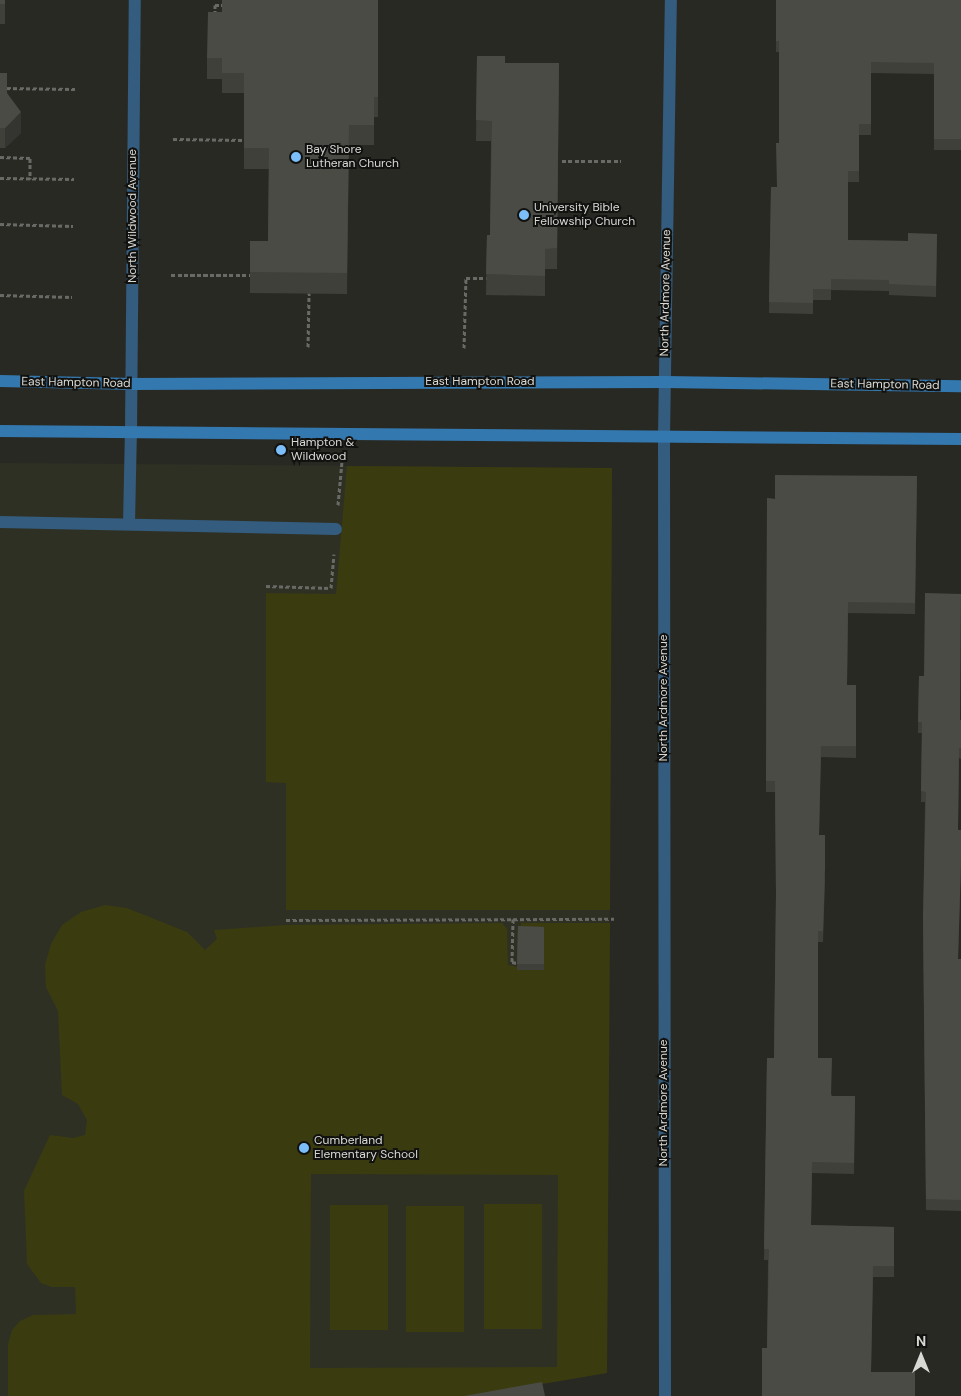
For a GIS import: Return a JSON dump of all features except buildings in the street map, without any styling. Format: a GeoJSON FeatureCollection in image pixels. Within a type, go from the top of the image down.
{"type":"FeatureCollection","features":[{"type":"Feature","properties":{"kind":"main road","name":"East Hampton Road"},"geometry":{"type":"LineString","coordinates":[[0,381],[132,384],[665,382],[961,386]]}},
{"type":"Feature","properties":{"kind":"main road"},"geometry":{"type":"LineString","coordinates":[[0,431],[961,439]]}},
{"type":"Feature","properties":{"kind":"street","name":"North Wildwood Avenue"},"geometry":{"type":"LineString","coordinates":[[129,524],[135,0]]}},
{"type":"Feature","properties":{"kind":"street","name":"North Ardmore Avenue"},"geometry":{"type":"LineString","coordinates":[[665,1396],[664,437],[671,0]]}},
{"type":"Feature","properties":{"kind":"street"},"geometry":{"type":"LineString","coordinates":[[0,522],[336,528]]}},
{"type":"Feature","properties":{"kind":"path"},"geometry":{"type":"LineString","coordinates":[[215,0],[215,24]]}},
{"type":"Feature","properties":{"kind":"path"},"geometry":{"type":"LineString","coordinates":[[215,5],[233,5]]}},
{"type":"Feature","properties":{"kind":"path"},"geometry":{"type":"LineString","coordinates":[[0,88],[76,89]]}},
{"type":"Feature","properties":{"kind":"path"},"geometry":{"type":"LineString","coordinates":[[173,139],[244,140]]}},
{"type":"Feature","properties":{"kind":"path"},"geometry":{"type":"LineString","coordinates":[[0,157],[30,158],[30,179]]}},
{"type":"Feature","properties":{"kind":"path"},"geometry":{"type":"LineString","coordinates":[[562,161],[621,161]]}},
{"type":"Feature","properties":{"kind":"path"},"geometry":{"type":"LineString","coordinates":[[0,178],[74,179]]}},
{"type":"Feature","properties":{"kind":"path"},"geometry":{"type":"LineString","coordinates":[[0,224],[73,226]]}},
{"type":"Feature","properties":{"kind":"path"},"geometry":{"type":"LineString","coordinates":[[171,275],[250,275]]}},
{"type":"Feature","properties":{"kind":"path"},"geometry":{"type":"LineString","coordinates":[[464,348],[466,278],[486,278]]}},
{"type":"Feature","properties":{"kind":"path"},"geometry":{"type":"LineString","coordinates":[[308,347],[309,293]]}},
{"type":"Feature","properties":{"kind":"path"},"geometry":{"type":"LineString","coordinates":[[0,296],[72,297]]}},
{"type":"Feature","properties":{"kind":"path"},"geometry":{"type":"LineString","coordinates":[[266,586],[331,588]]}},
{"type":"Feature","properties":{"kind":"path"},"geometry":{"type":"LineString","coordinates":[[513,919],[512,962],[517,962]]}},
{"type":"Feature","properties":{"kind":"path"},"geometry":{"type":"LineString","coordinates":[[286,920],[614,919]]}},
{"type":"Feature","properties":{"kind":"shaded area","name":"Cumberland Elementary School"},"geometry":{"type":"Polygon","coordinates":[[[0,463],[612,468],[607,1373],[472,1396],[0,1396],[0,463]]]}},
{"type":"Feature","properties":{"kind":"shaded area"},"geometry":{"type":"Polygon","coordinates":[[[347,466],[612,468],[610,910],[286,910],[286,783],[266,782],[266,593],[336,594],[347,466]]]}},
{"type":"Feature","properties":{"kind":"shaded area"},"geometry":{"type":"Polygon","coordinates":[[[105,905],[127,908],[187,932],[205,950],[217,939],[214,930],[286,925],[502,923],[507,929],[508,965],[517,967],[521,923],[610,923],[607,1373],[472,1396],[8,1396],[8,1344],[12,1330],[20,1321],[33,1315],[76,1314],[75,1287],[52,1287],[41,1283],[27,1264],[24,1191],[50,1135],[73,1138],[85,1135],[87,1120],[78,1104],[62,1095],[58,1011],[46,987],[45,965],[51,944],[62,925],[81,912],[105,905]],[[311,1174],[310,1368],[557,1367],[558,1175],[311,1174]]]}},
{"type":"Feature","properties":{"kind":"shaded area"},"geometry":{"type":"Polygon","coordinates":[[[484,1204],[542,1204],[542,1329],[484,1329],[484,1204]]]}},
{"type":"Feature","properties":{"kind":"shaded area"},"geometry":{"type":"Polygon","coordinates":[[[330,1205],[388,1205],[388,1330],[330,1330],[330,1205]]]}},
{"type":"Feature","properties":{"kind":"shaded area"},"geometry":{"type":"Polygon","coordinates":[[[406,1206],[464,1206],[464,1332],[406,1332],[406,1206]]]}},
{"type":"Feature","properties":{"kind":"place","name":"Bay Shore Lutheran Church"},"geometry":{"type":"Point","coordinates":[296,157]}},
{"type":"Feature","properties":{"kind":"place","name":"University Bible Fellowship Church"},"geometry":{"type":"Point","coordinates":[524,215]}},
{"type":"Feature","properties":{"kind":"place","name":"Hampton & Wildwood"},"geometry":{"type":"Point","coordinates":[281,450]}},
{"type":"Feature","properties":{"kind":"place","name":"Cumberland Elementary School"},"geometry":{"type":"Point","coordinates":[304,1148]}}]}
